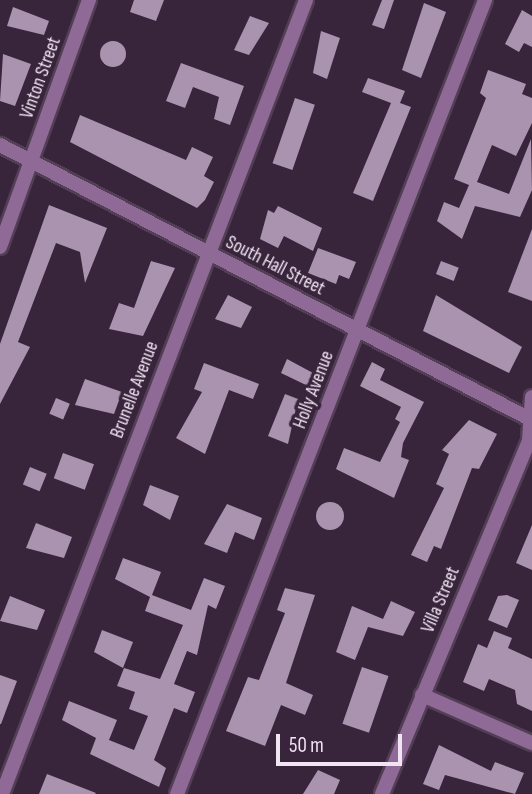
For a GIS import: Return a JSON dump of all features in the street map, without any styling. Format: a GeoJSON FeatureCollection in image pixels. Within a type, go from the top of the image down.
{"type":"FeatureCollection","features":[{"type":"Feature","properties":{"kind":"street","name":"Vinton Street"},"geometry":{"type":"LineString","coordinates":[[0,247],[89,0]]}},
{"type":"Feature","properties":{"kind":"street","name":"Brunelle Avenue"},"geometry":{"type":"LineString","coordinates":[[2,794],[306,0]]}},
{"type":"Feature","properties":{"kind":"street","name":"Holly Avenue"},"geometry":{"type":"LineString","coordinates":[[177,794],[485,0]]}},
{"type":"Feature","properties":{"kind":"street","name":"South Hall Street"},"geometry":{"type":"LineString","coordinates":[[0,145],[532,420]]}},
{"type":"Feature","properties":{"kind":"street"},"geometry":{"type":"LineString","coordinates":[[532,397],[532,420]]}},
{"type":"Feature","properties":{"kind":"street","name":"Villa Street"},"geometry":{"type":"LineString","coordinates":[[382,794],[532,420]]}},
{"type":"Feature","properties":{"kind":"street"},"geometry":{"type":"LineString","coordinates":[[422,695],[532,743]]}},
{"type":"Feature","properties":{"kind":"building"},"geometry":{"type":"Polygon","coordinates":[[[134,0],[164,0],[156,21],[130,12],[134,0]]]}},
{"type":"Feature","properties":{"kind":"building"},"geometry":{"type":"Polygon","coordinates":[[[382,0],[394,0],[384,29],[372,25],[382,0]]]}},
{"type":"Feature","properties":{"kind":"building"},"geometry":{"type":"Polygon","coordinates":[[[424,3],[446,12],[421,78],[402,70],[424,3]]]}},
{"type":"Feature","properties":{"kind":"building"},"geometry":{"type":"Polygon","coordinates":[[[13,7],[49,21],[44,35],[7,26],[13,7]]]}},
{"type":"Feature","properties":{"kind":"building"},"geometry":{"type":"Polygon","coordinates":[[[522,10],[532,16],[532,47],[524,43],[519,52],[505,44],[522,10]]]}},
{"type":"Feature","properties":{"kind":"building"},"geometry":{"type":"Polygon","coordinates":[[[250,16],[269,23],[249,55],[234,50],[250,16]]]}},
{"type":"Feature","properties":{"kind":"building"},"geometry":{"type":"Polygon","coordinates":[[[321,31],[340,38],[327,79],[313,73],[321,31]]]}},
{"type":"Feature","properties":{"kind":"building"},"geometry":{"type":"Polygon","coordinates":[[[113,41],[122,45],[126,54],[122,63],[113,67],[104,63],[100,54],[104,45],[113,41]]]}},
{"type":"Feature","properties":{"kind":"building"},"geometry":{"type":"Polygon","coordinates":[[[3,54],[31,64],[15,106],[0,101],[3,54]]]}},
{"type":"Feature","properties":{"kind":"building"},"geometry":{"type":"Polygon","coordinates":[[[181,63],[244,86],[230,125],[214,119],[219,97],[193,87],[185,108],[166,101],[181,63]]]}},
{"type":"Feature","properties":{"kind":"building"},"geometry":{"type":"Polygon","coordinates":[[[488,70],[526,84],[522,94],[532,98],[532,123],[516,156],[492,145],[477,182],[509,194],[531,139],[532,190],[520,217],[475,206],[462,239],[437,221],[444,202],[459,208],[469,185],[454,179],[486,98],[480,93],[488,70]]]}},
{"type":"Feature","properties":{"kind":"building"},"geometry":{"type":"Polygon","coordinates":[[[368,78],[405,91],[400,103],[411,107],[373,201],[353,193],[391,103],[362,92],[368,78]]]}},
{"type":"Feature","properties":{"kind":"building"},"geometry":{"type":"Polygon","coordinates":[[[295,98],[315,105],[292,170],[273,163],[295,98]]]}},
{"type":"Feature","properties":{"kind":"building"},"geometry":{"type":"Polygon","coordinates":[[[80,115],[186,160],[192,147],[213,157],[204,176],[214,182],[205,200],[197,208],[70,142],[80,115]]]}},
{"type":"Feature","properties":{"kind":"building"},"geometry":{"type":"Polygon","coordinates":[[[49,205],[107,228],[85,283],[80,252],[56,243],[18,342],[30,347],[0,404],[0,344],[49,205]]]}},
{"type":"Feature","properties":{"kind":"building"},"geometry":{"type":"Polygon","coordinates":[[[278,206],[322,228],[313,251],[284,236],[278,248],[260,239],[268,210],[274,213],[278,206]]]}},
{"type":"Feature","properties":{"kind":"building"},"geometry":{"type":"Polygon","coordinates":[[[532,229],[532,301],[508,292],[532,229]]]}},
{"type":"Feature","properties":{"kind":"building"},"geometry":{"type":"Polygon","coordinates":[[[318,248],[356,262],[349,279],[339,275],[336,284],[308,273],[318,248]]]}},
{"type":"Feature","properties":{"kind":"building"},"geometry":{"type":"Polygon","coordinates":[[[151,261],[175,268],[143,336],[109,329],[119,303],[134,308],[151,261]]]}},
{"type":"Feature","properties":{"kind":"building"},"geometry":{"type":"Polygon","coordinates":[[[441,261],[459,268],[454,281],[436,274],[441,261]]]}},
{"type":"Feature","properties":{"kind":"building"},"geometry":{"type":"Polygon","coordinates":[[[228,295],[252,307],[241,328],[215,319],[228,295]]]}},
{"type":"Feature","properties":{"kind":"building"},"geometry":{"type":"Polygon","coordinates":[[[436,295],[522,347],[509,373],[423,331],[436,295]]]}},
{"type":"Feature","properties":{"kind":"building"},"geometry":{"type":"Polygon","coordinates":[[[287,359],[313,373],[308,386],[281,373],[287,359]]]}},
{"type":"Feature","properties":{"kind":"building"},"geometry":{"type":"Polygon","coordinates":[[[372,362],[385,369],[380,380],[424,402],[403,443],[401,457],[409,460],[394,498],[336,469],[344,448],[380,462],[400,422],[395,419],[401,407],[360,386],[372,362]]]}},
{"type":"Feature","properties":{"kind":"building"},"geometry":{"type":"Polygon","coordinates":[[[204,363],[259,384],[253,399],[229,390],[205,454],[176,438],[202,392],[194,389],[204,363]]]}},
{"type":"Feature","properties":{"kind":"building"},"geometry":{"type":"Polygon","coordinates":[[[85,379],[122,392],[114,414],[75,405],[85,379]]]}},
{"type":"Feature","properties":{"kind":"building"},"geometry":{"type":"Polygon","coordinates":[[[285,394],[298,399],[288,444],[268,436],[285,394]]]}},
{"type":"Feature","properties":{"kind":"building"},"geometry":{"type":"Polygon","coordinates":[[[56,398],[70,404],[63,420],[49,414],[56,398]]]}},
{"type":"Feature","properties":{"kind":"building"},"geometry":{"type":"Polygon","coordinates":[[[469,420],[497,434],[479,469],[472,468],[441,549],[434,546],[427,562],[411,555],[444,488],[436,484],[449,454],[442,450],[469,420]]]}},
{"type":"Feature","properties":{"kind":"building"},"geometry":{"type":"Polygon","coordinates":[[[63,453],[94,464],[85,490],[54,478],[63,453]]]}},
{"type":"Feature","properties":{"kind":"building"},"geometry":{"type":"Polygon","coordinates":[[[30,467],[47,474],[40,491],[23,485],[30,467]]]}},
{"type":"Feature","properties":{"kind":"building"},"geometry":{"type":"Polygon","coordinates":[[[150,485],[179,496],[170,520],[143,505],[150,485]]]}},
{"type":"Feature","properties":{"kind":"building"},"geometry":{"type":"Polygon","coordinates":[[[330,502],[340,506],[344,516],[340,526],[330,530],[320,526],[316,516],[320,506],[330,502]]]}},
{"type":"Feature","properties":{"kind":"building"},"geometry":{"type":"Polygon","coordinates":[[[227,504],[262,518],[254,540],[235,532],[227,553],[204,544],[227,504]]]}},
{"type":"Feature","properties":{"kind":"building"},"geometry":{"type":"Polygon","coordinates":[[[36,523],[72,537],[64,558],[26,548],[36,523]]]}},
{"type":"Feature","properties":{"kind":"building"},"geometry":{"type":"Polygon","coordinates":[[[532,525],[532,570],[516,563],[532,525]]]}},
{"type":"Feature","properties":{"kind":"building"},"geometry":{"type":"Polygon","coordinates":[[[123,558],[161,572],[152,595],[191,610],[204,578],[225,586],[216,609],[208,605],[197,655],[187,651],[174,684],[195,692],[187,713],[174,708],[154,760],[166,768],[159,787],[90,754],[96,738],[62,720],[69,701],[117,720],[109,740],[134,750],[148,716],[129,709],[135,692],[117,686],[124,668],[160,679],[183,625],[145,611],[150,597],[115,579],[123,558]]]}},
{"type":"Feature","properties":{"kind":"building"},"geometry":{"type":"Polygon","coordinates":[[[285,588],[315,595],[286,683],[313,695],[305,715],[281,705],[265,746],[226,731],[248,677],[259,680],[285,613],[277,610],[285,588]]]}},
{"type":"Feature","properties":{"kind":"building"},"geometry":{"type":"Polygon","coordinates":[[[507,595],[519,600],[507,628],[488,620],[498,596],[507,595]]]}},
{"type":"Feature","properties":{"kind":"building"},"geometry":{"type":"Polygon","coordinates":[[[10,596],[45,610],[37,630],[0,621],[10,596]]]}},
{"type":"Feature","properties":{"kind":"building"},"geometry":{"type":"Polygon","coordinates":[[[391,601],[415,612],[403,636],[368,627],[355,660],[336,652],[352,606],[383,619],[391,601]]]}},
{"type":"Feature","properties":{"kind":"building"},"geometry":{"type":"Polygon","coordinates":[[[102,630],[133,642],[123,668],[94,652],[102,630]]]}},
{"type":"Feature","properties":{"kind":"building"},"geometry":{"type":"Polygon","coordinates":[[[494,631],[512,638],[508,648],[532,659],[532,711],[517,704],[515,690],[489,679],[484,691],[463,682],[478,644],[487,648],[494,631]]]}},
{"type":"Feature","properties":{"kind":"building"},"geometry":{"type":"Polygon","coordinates":[[[362,667],[388,676],[369,733],[342,724],[362,667]]]}},
{"type":"Feature","properties":{"kind":"building"},"geometry":{"type":"Polygon","coordinates":[[[0,675],[17,681],[1,724],[0,724],[0,675]]]}},
{"type":"Feature","properties":{"kind":"building"},"geometry":{"type":"Polygon","coordinates":[[[439,745],[491,771],[495,762],[524,773],[515,794],[445,775],[439,790],[423,784],[439,745]]]}},
{"type":"Feature","properties":{"kind":"building"},"geometry":{"type":"Polygon","coordinates":[[[318,770],[340,780],[334,794],[303,794],[318,770]]]}},
{"type":"Feature","properties":{"kind":"building"},"geometry":{"type":"Polygon","coordinates":[[[47,774],[96,793],[39,794],[47,774]]]}}]}
